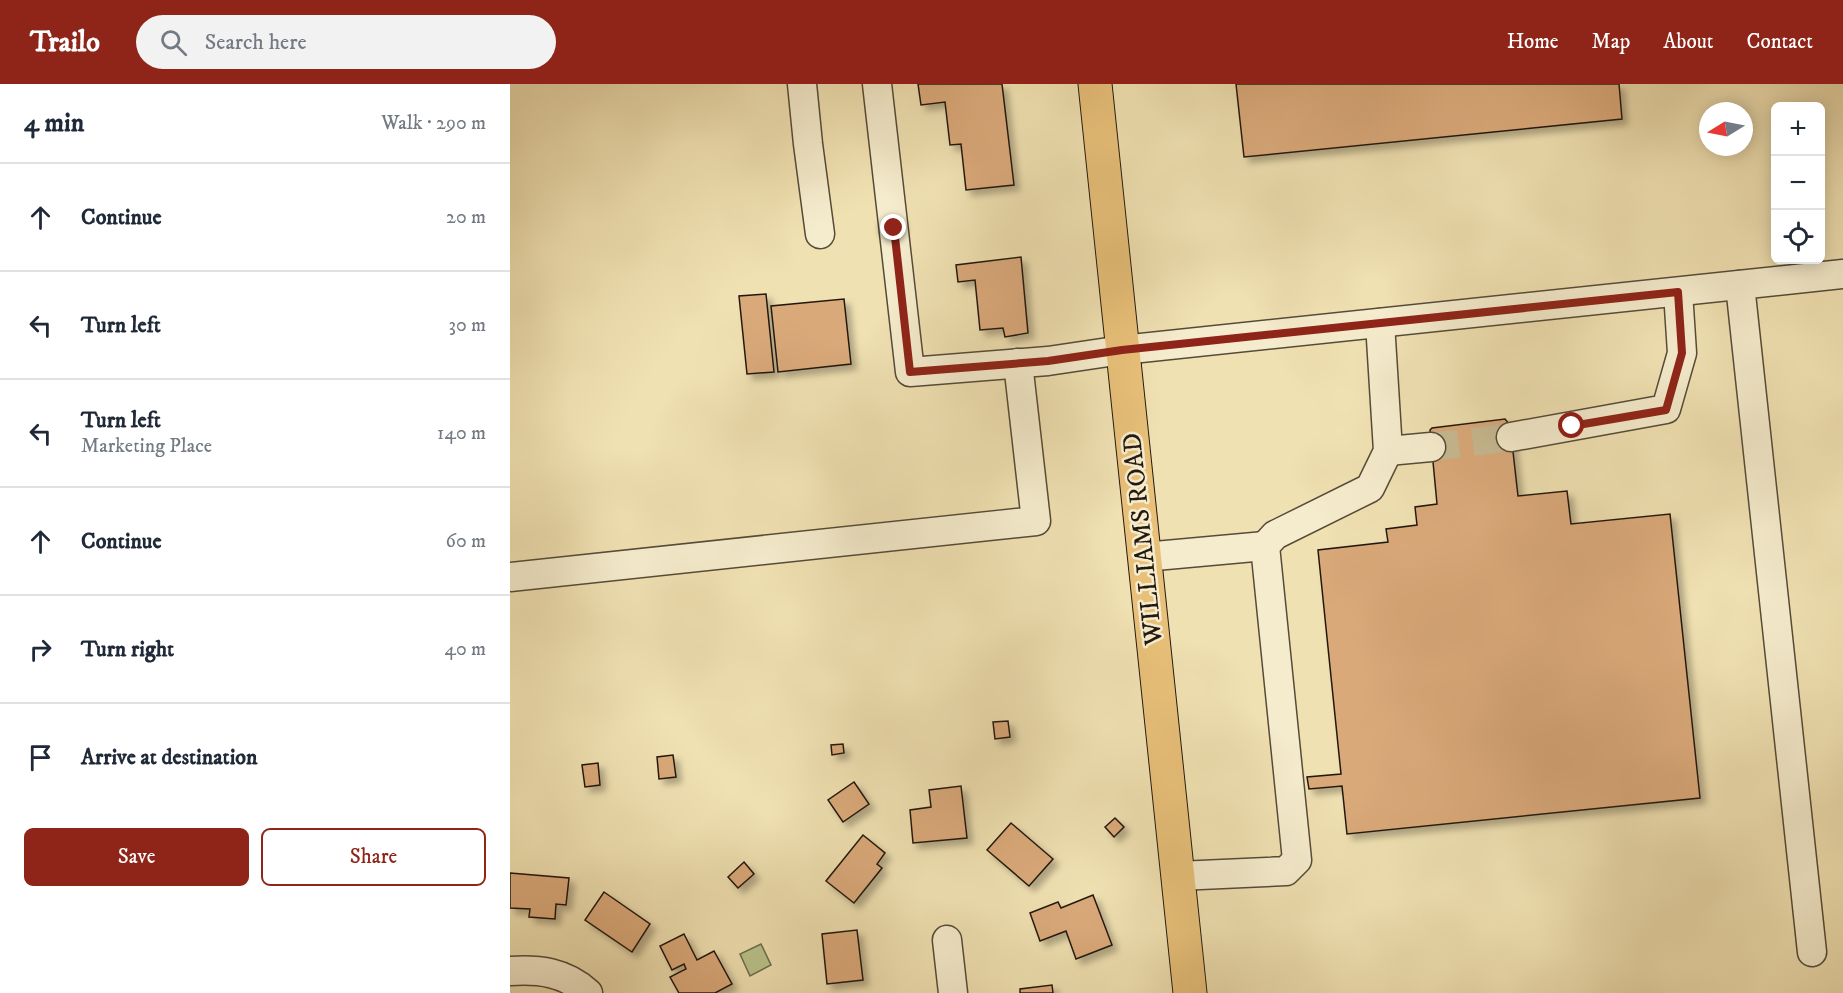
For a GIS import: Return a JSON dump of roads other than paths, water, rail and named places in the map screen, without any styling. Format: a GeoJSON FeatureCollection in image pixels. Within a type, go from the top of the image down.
{"type":"FeatureCollection","features":[{"type":"Feature","properties":{"kind":"main road","name":"WILLIAMS ROAD"},"geometry":{"type":"LineString","coordinates":[[1095,84],[1190,993]]}},
{"type":"Feature","properties":{"kind":"street"},"geometry":{"type":"LineString","coordinates":[[802,84],[820,234]]}},
{"type":"Feature","properties":{"kind":"street"},"geometry":{"type":"LineString","coordinates":[[877,84],[910,372],[1048,361],[1122,350],[1843,274]]}},
{"type":"Feature","properties":{"kind":"street"},"geometry":{"type":"LineString","coordinates":[[1740,285],[1812,952]]}},
{"type":"Feature","properties":{"kind":"street"},"geometry":{"type":"LineString","coordinates":[[1511,437],[1666,410],[1682,353],[1678,292]]}},
{"type":"Feature","properties":{"kind":"street"},"geometry":{"type":"LineString","coordinates":[[1144,557],[1265,546],[1275,535],[1370,488],[1388,451],[1380,323]]}},
{"type":"Feature","properties":{"kind":"street"},"geometry":{"type":"LineString","coordinates":[[510,577],[1036,521],[1018,363]]}},
{"type":"Feature","properties":{"kind":"street"},"geometry":{"type":"LineString","coordinates":[[1388,451],[1431,447]]}},
{"type":"Feature","properties":{"kind":"street"},"geometry":{"type":"LineString","coordinates":[[1178,876],[1286,871],[1297,860],[1265,546]]}},
{"type":"Feature","properties":{"kind":"street"},"geometry":{"type":"LineString","coordinates":[[947,940],[953,993]]}},
{"type":"Feature","properties":{"kind":"street"},"geometry":{"type":"LineString","coordinates":[[510,971],[538,970],[555,973],[579,986]]}},
{"type":"Feature","properties":{"kind":"tunnel"},"geometry":{"type":"LineString","coordinates":[[1431,447],[1511,437]]}}]}
